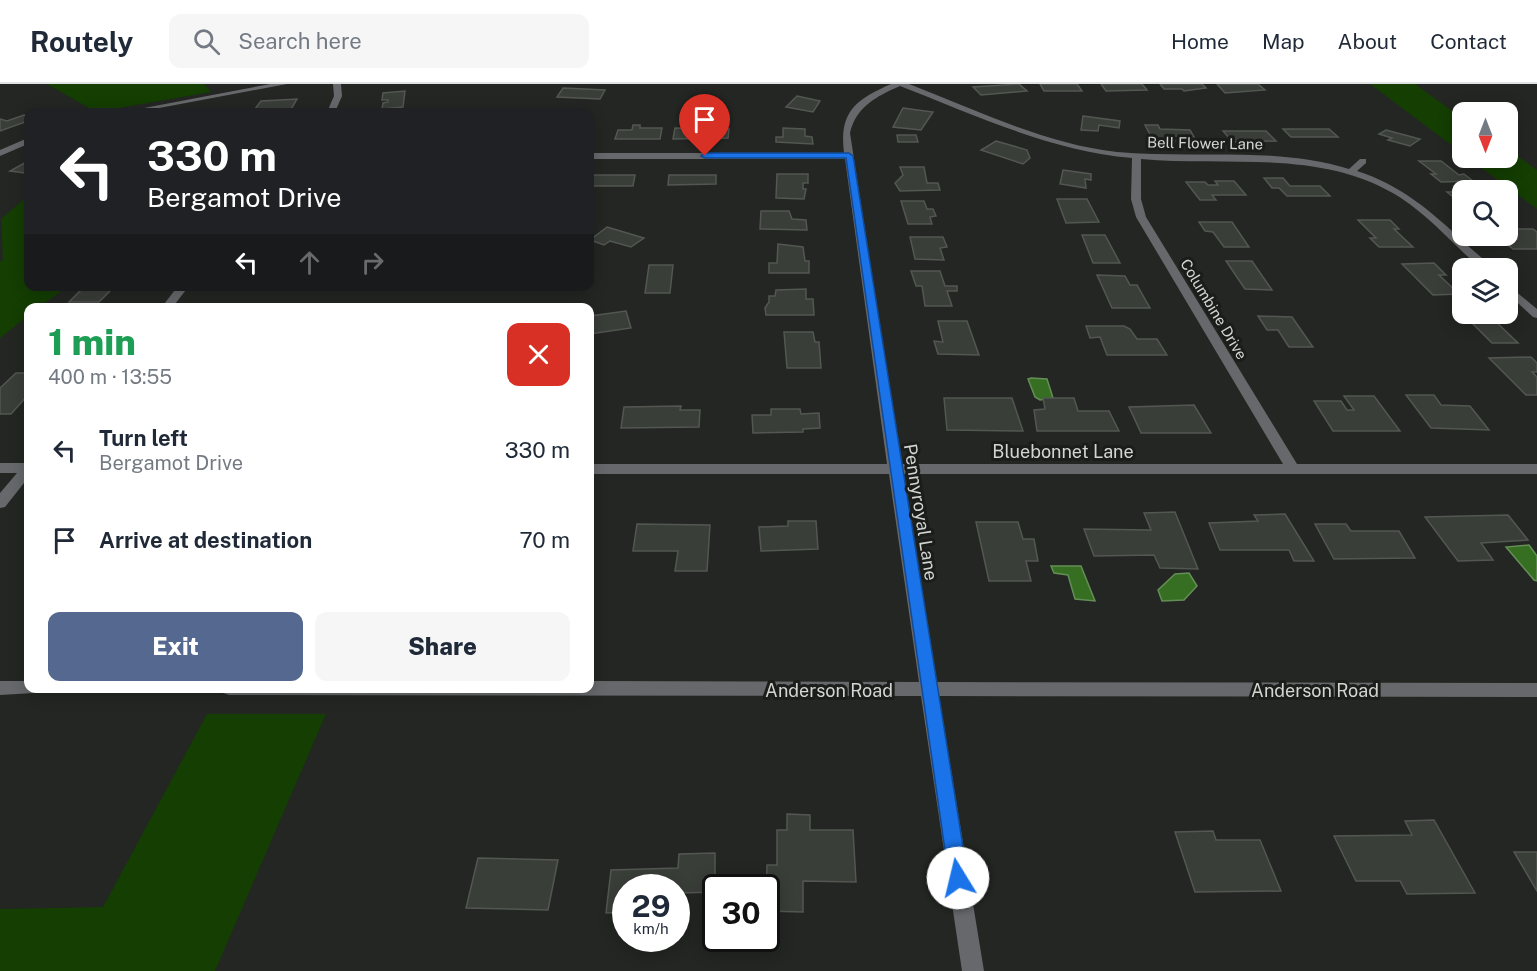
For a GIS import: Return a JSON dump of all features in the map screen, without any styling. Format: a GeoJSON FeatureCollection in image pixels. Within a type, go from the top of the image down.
{"type":"FeatureCollection","features":[{"type":"Feature","properties":{"kind":"street"},"geometry":{"type":"LineString","coordinates":[[149,108],[283,84]]}},
{"type":"Feature","properties":{"kind":"street"},"geometry":{"type":"LineString","coordinates":[[333,108],[338,96],[337,84]]}},
{"type":"Feature","properties":{"kind":"street","name":"Pennyroyal Lane"},"geometry":{"type":"LineString","coordinates":[[897,84],[866,100],[854,112],[846,133],[895,469],[973,971]]}},
{"type":"Feature","properties":{"kind":"street","name":"Bell Flower Lane"},"geometry":{"type":"LineString","coordinates":[[902,84],[1055,140],[1096,150],[1173,159],[1287,160],[1350,173],[1377,182],[1404,196],[1475,258]]}},
{"type":"Feature","properties":{"kind":"street"},"geometry":{"type":"LineString","coordinates":[[0,153],[24,143]]}},
{"type":"Feature","properties":{"kind":"street"},"geometry":{"type":"LineString","coordinates":[[594,156],[849,156]]}},
{"type":"Feature","properties":{"kind":"street","name":"Columbine Drive"},"geometry":{"type":"LineString","coordinates":[[1137,156],[1136,200],[1141,217],[1293,469]]}},
{"type":"Feature","properties":{"kind":"street"},"geometry":{"type":"LineString","coordinates":[[1350,173],[1363,161]]}},
{"type":"Feature","properties":{"kind":"street"},"geometry":{"type":"LineString","coordinates":[[170,303],[180,291]]}},
{"type":"Feature","properties":{"kind":"street"},"geometry":{"type":"LineString","coordinates":[[1518,297],[1537,315]]}},
{"type":"Feature","properties":{"kind":"street"},"geometry":{"type":"LineString","coordinates":[[0,468],[24,469]]}},
{"type":"Feature","properties":{"kind":"street","name":"Bluebonnet Lane"},"geometry":{"type":"LineString","coordinates":[[594,469],[1537,469]]}},
{"type":"Feature","properties":{"kind":"street"},"geometry":{"type":"LineString","coordinates":[[0,502],[24,474]]}},
{"type":"Feature","properties":{"kind":"street"},"geometry":{"type":"LineString","coordinates":[[0,688],[24,688]]}},
{"type":"Feature","properties":{"kind":"street","name":"Anderson Road"},"geometry":{"type":"LineString","coordinates":[[594,689],[1537,690]]}},
{"type":"Feature","properties":{"kind":"shaded area"},"geometry":{"type":"Polygon","coordinates":[[[47,84],[204,84],[211,92],[119,108],[89,108],[47,84]]]}},
{"type":"Feature","properties":{"kind":"shaded area"},"geometry":{"type":"Polygon","coordinates":[[[1370,84],[1415,84],[1452,111],[1452,146],[1370,84]]]}},
{"type":"Feature","properties":{"kind":"shaded area"},"geometry":{"type":"Polygon","coordinates":[[[1518,156],[1537,170],[1537,209],[1518,195],[1518,180],[1498,180],[1482,168],[1518,168],[1518,156]]]}},
{"type":"Feature","properties":{"kind":"shaded area"},"geometry":{"type":"Polygon","coordinates":[[[23,200],[24,291],[61,291],[45,303],[24,303],[24,319],[0,338],[0,261],[3,260],[1,219],[23,200]]]}},
{"type":"Feature","properties":{"kind":"shaded area"},"geometry":{"type":"Polygon","coordinates":[[[1028,379],[1047,379],[1053,398],[1040,400],[1035,397],[1028,379]]]}},
{"type":"Feature","properties":{"kind":"shaded area"},"geometry":{"type":"Polygon","coordinates":[[[1529,545],[1537,556],[1537,581],[1506,547],[1529,545]]]}},
{"type":"Feature","properties":{"kind":"shaded area"},"geometry":{"type":"Polygon","coordinates":[[[1051,566],[1081,566],[1095,601],[1075,599],[1068,575],[1054,573],[1051,566]]]}},
{"type":"Feature","properties":{"kind":"shaded area"},"geometry":{"type":"Polygon","coordinates":[[[1189,573],[1197,586],[1184,600],[1162,601],[1158,590],[1175,574],[1189,573]]]}},
{"type":"Feature","properties":{"kind":"shaded area"},"geometry":{"type":"Polygon","coordinates":[[[207,714],[326,714],[215,971],[0,971],[0,909],[103,907],[207,714]]]}},
{"type":"Feature","properties":{"kind":"building"},"geometry":{"type":"Polygon","coordinates":[[[1019,84],[1027,91],[981,95],[973,87],[1019,84]]]}},
{"type":"Feature","properties":{"kind":"building"},"geometry":{"type":"Polygon","coordinates":[[[1040,84],[1077,84],[1082,91],[1044,91],[1040,84]]]}},
{"type":"Feature","properties":{"kind":"building"},"geometry":{"type":"Polygon","coordinates":[[[1101,84],[1142,84],[1147,90],[1106,91],[1101,84]]]}},
{"type":"Feature","properties":{"kind":"building"},"geometry":{"type":"Polygon","coordinates":[[[1160,84],[1202,84],[1206,88],[1184,91],[1164,89],[1160,84]]]}},
{"type":"Feature","properties":{"kind":"building"},"geometry":{"type":"Polygon","coordinates":[[[1217,84],[1258,84],[1265,90],[1225,93],[1217,84]]]}},
{"type":"Feature","properties":{"kind":"building"},"geometry":{"type":"Polygon","coordinates":[[[563,88],[605,90],[600,99],[557,97],[563,88]]]}},
{"type":"Feature","properties":{"kind":"building"},"geometry":{"type":"Polygon","coordinates":[[[405,91],[403,107],[382,108],[383,103],[388,102],[388,100],[382,100],[383,93],[405,91]]]}},
{"type":"Feature","properties":{"kind":"building"},"geometry":{"type":"Polygon","coordinates":[[[797,96],[820,101],[813,112],[786,107],[797,96]]]}},
{"type":"Feature","properties":{"kind":"building"},"geometry":{"type":"Polygon","coordinates":[[[297,99],[292,108],[256,108],[261,101],[297,99]]]}},
{"type":"Feature","properties":{"kind":"building"},"geometry":{"type":"Polygon","coordinates":[[[903,108],[933,112],[921,130],[893,127],[903,108]]]}},
{"type":"Feature","properties":{"kind":"building"},"geometry":{"type":"Polygon","coordinates":[[[24,115],[24,122],[0,131],[0,119],[7,121],[24,115]]]}},
{"type":"Feature","properties":{"kind":"building"},"geometry":{"type":"Polygon","coordinates":[[[1083,116],[1120,121],[1119,128],[1099,125],[1098,131],[1081,130],[1083,116]]]}},
{"type":"Feature","properties":{"kind":"building"},"geometry":{"type":"Polygon","coordinates":[[[633,125],[640,125],[640,128],[662,128],[660,139],[615,139],[618,130],[632,130],[633,125]]]}},
{"type":"Feature","properties":{"kind":"building"},"geometry":{"type":"Polygon","coordinates":[[[1145,125],[1158,125],[1160,129],[1190,130],[1194,137],[1173,136],[1175,141],[1153,140],[1145,125]]]}},
{"type":"Feature","properties":{"kind":"building"},"geometry":{"type":"Polygon","coordinates":[[[675,128],[729,129],[728,138],[673,139],[675,128]]]}},
{"type":"Feature","properties":{"kind":"building"},"geometry":{"type":"Polygon","coordinates":[[[783,128],[805,129],[805,136],[812,137],[813,144],[776,142],[776,137],[783,137],[783,128]]]}},
{"type":"Feature","properties":{"kind":"building"},"geometry":{"type":"Polygon","coordinates":[[[1283,129],[1329,129],[1338,137],[1291,137],[1283,129]]]}},
{"type":"Feature","properties":{"kind":"building"},"geometry":{"type":"Polygon","coordinates":[[[1386,130],[1420,139],[1410,146],[1388,140],[1392,138],[1379,134],[1386,130]]]}},
{"type":"Feature","properties":{"kind":"building"},"geometry":{"type":"Polygon","coordinates":[[[1223,131],[1266,131],[1276,141],[1233,142],[1223,131]]]}},
{"type":"Feature","properties":{"kind":"building"},"geometry":{"type":"Polygon","coordinates":[[[897,135],[916,135],[918,142],[898,142],[897,135]]]}},
{"type":"Feature","properties":{"kind":"building"},"geometry":{"type":"Polygon","coordinates":[[[996,141],[1027,150],[1030,158],[1023,164],[981,150],[996,141]]]}},
{"type":"Feature","properties":{"kind":"building"},"geometry":{"type":"Polygon","coordinates":[[[1419,161],[1441,161],[1459,175],[1464,174],[1472,180],[1441,182],[1431,174],[1436,174],[1419,161]]]}},
{"type":"Feature","properties":{"kind":"building"},"geometry":{"type":"Polygon","coordinates":[[[24,163],[24,173],[10,171],[24,163]]]}},
{"type":"Feature","properties":{"kind":"building"},"geometry":{"type":"Polygon","coordinates":[[[900,167],[924,167],[927,183],[938,183],[940,190],[900,191],[895,183],[903,175],[900,167]]]}},
{"type":"Feature","properties":{"kind":"building"},"geometry":{"type":"Polygon","coordinates":[[[1063,170],[1091,174],[1091,180],[1085,179],[1086,188],[1060,184],[1063,170]]]}},
{"type":"Feature","properties":{"kind":"building"},"geometry":{"type":"Polygon","coordinates":[[[777,174],[808,174],[808,183],[803,183],[803,189],[806,189],[804,199],[776,198],[777,174]]]}},
{"type":"Feature","properties":{"kind":"building"},"geometry":{"type":"Polygon","coordinates":[[[594,175],[635,175],[633,186],[594,186],[594,175]]]}},
{"type":"Feature","properties":{"kind":"building"},"geometry":{"type":"Polygon","coordinates":[[[669,175],[716,175],[716,184],[668,185],[669,175]]]}},
{"type":"Feature","properties":{"kind":"building"},"geometry":{"type":"Polygon","coordinates":[[[1264,178],[1283,178],[1290,186],[1320,186],[1330,196],[1287,196],[1279,188],[1272,188],[1264,178]]]}},
{"type":"Feature","properties":{"kind":"building"},"geometry":{"type":"Polygon","coordinates":[[[1215,181],[1234,181],[1246,195],[1212,195],[1216,200],[1200,200],[1186,182],[1218,185],[1215,181]]]}},
{"type":"Feature","properties":{"kind":"building"},"geometry":{"type":"Polygon","coordinates":[[[1057,199],[1087,199],[1099,222],[1066,223],[1057,199]]]}},
{"type":"Feature","properties":{"kind":"building"},"geometry":{"type":"Polygon","coordinates":[[[901,201],[924,201],[927,209],[933,209],[936,216],[930,217],[932,224],[908,224],[901,201]]]}},
{"type":"Feature","properties":{"kind":"building"},"geometry":{"type":"Polygon","coordinates":[[[761,211],[789,211],[792,219],[806,220],[807,230],[760,229],[761,211]]]}},
{"type":"Feature","properties":{"kind":"building"},"geometry":{"type":"Polygon","coordinates":[[[1358,220],[1390,220],[1399,229],[1394,229],[1413,247],[1379,247],[1370,238],[1376,238],[1358,220]]]}},
{"type":"Feature","properties":{"kind":"building"},"geometry":{"type":"Polygon","coordinates":[[[1199,222],[1232,222],[1249,247],[1224,247],[1213,232],[1205,231],[1199,222]]]}},
{"type":"Feature","properties":{"kind":"building"},"geometry":{"type":"Polygon","coordinates":[[[607,227],[644,238],[631,247],[610,241],[604,245],[594,241],[594,237],[607,227]]]}},
{"type":"Feature","properties":{"kind":"building"},"geometry":{"type":"Polygon","coordinates":[[[1518,229],[1533,229],[1537,232],[1537,249],[1513,249],[1509,246],[1518,246],[1518,229]]]}},
{"type":"Feature","properties":{"kind":"building"},"geometry":{"type":"Polygon","coordinates":[[[1082,235],[1105,235],[1120,263],[1093,263],[1082,235]]]}},
{"type":"Feature","properties":{"kind":"building"},"geometry":{"type":"Polygon","coordinates":[[[910,237],[943,237],[947,247],[940,248],[944,260],[915,259],[910,237]]]}},
{"type":"Feature","properties":{"kind":"building"},"geometry":{"type":"Polygon","coordinates":[[[778,244],[803,247],[805,261],[809,261],[809,273],[769,273],[769,263],[777,263],[778,244]]]}},
{"type":"Feature","properties":{"kind":"building"},"geometry":{"type":"Polygon","coordinates":[[[1226,261],[1252,261],[1272,290],[1245,289],[1226,261]]]}},
{"type":"Feature","properties":{"kind":"building"},"geometry":{"type":"Polygon","coordinates":[[[1434,263],[1446,275],[1439,275],[1452,287],[1452,294],[1433,295],[1402,264],[1434,263]]]}},
{"type":"Feature","properties":{"kind":"building"},"geometry":{"type":"Polygon","coordinates":[[[649,265],[673,265],[670,293],[645,293],[649,265]]]}},
{"type":"Feature","properties":{"kind":"building"},"geometry":{"type":"Polygon","coordinates":[[[911,271],[940,271],[945,286],[957,286],[957,291],[947,291],[952,306],[925,306],[922,286],[916,286],[911,271]]]}},
{"type":"Feature","properties":{"kind":"building"},"geometry":{"type":"Polygon","coordinates":[[[1097,275],[1125,276],[1130,285],[1137,285],[1150,308],[1112,308],[1097,275]]]}},
{"type":"Feature","properties":{"kind":"building"},"geometry":{"type":"Polygon","coordinates":[[[806,289],[806,299],[813,299],[814,315],[766,315],[765,308],[769,302],[769,296],[775,296],[776,290],[806,289]]]}},
{"type":"Feature","properties":{"kind":"building"},"geometry":{"type":"Polygon","coordinates":[[[80,291],[110,291],[99,302],[69,302],[80,291]]]}},
{"type":"Feature","properties":{"kind":"building"},"geometry":{"type":"Polygon","coordinates":[[[626,311],[631,328],[594,333],[594,315],[626,311]]]}},
{"type":"Feature","properties":{"kind":"building"},"geometry":{"type":"Polygon","coordinates":[[[1258,316],[1292,317],[1313,347],[1289,347],[1278,330],[1267,330],[1258,316]]]}},
{"type":"Feature","properties":{"kind":"building"},"geometry":{"type":"Polygon","coordinates":[[[938,321],[967,321],[979,355],[938,354],[934,341],[943,342],[938,321]]]}},
{"type":"Feature","properties":{"kind":"building"},"geometry":{"type":"Polygon","coordinates":[[[1473,324],[1498,324],[1518,343],[1492,343],[1473,324]]]}},
{"type":"Feature","properties":{"kind":"building"},"geometry":{"type":"Polygon","coordinates":[[[1086,326],[1124,326],[1130,329],[1137,339],[1157,339],[1167,355],[1107,355],[1100,337],[1090,338],[1086,326]]]}},
{"type":"Feature","properties":{"kind":"building"},"geometry":{"type":"Polygon","coordinates":[[[784,332],[813,332],[815,342],[819,342],[821,368],[787,368],[784,332]]]}},
{"type":"Feature","properties":{"kind":"building"},"geometry":{"type":"Polygon","coordinates":[[[1531,357],[1537,363],[1537,372],[1532,372],[1537,377],[1537,395],[1526,395],[1489,358],[1531,357]]]}},
{"type":"Feature","properties":{"kind":"building"},"geometry":{"type":"Polygon","coordinates":[[[16,373],[24,373],[24,399],[11,414],[0,414],[0,388],[16,373]]]}},
{"type":"Feature","properties":{"kind":"building"},"geometry":{"type":"Polygon","coordinates":[[[1406,395],[1434,395],[1441,405],[1470,406],[1489,430],[1431,428],[1406,395]]]}},
{"type":"Feature","properties":{"kind":"building"},"geometry":{"type":"Polygon","coordinates":[[[1344,396],[1374,396],[1400,431],[1333,431],[1314,401],[1341,401],[1347,410],[1354,410],[1344,396]]]}},
{"type":"Feature","properties":{"kind":"building"},"geometry":{"type":"Polygon","coordinates":[[[944,398],[1012,398],[1023,431],[947,430],[944,398]]]}},
{"type":"Feature","properties":{"kind":"building"},"geometry":{"type":"Polygon","coordinates":[[[1043,398],[1074,398],[1078,411],[1109,411],[1119,431],[1037,431],[1034,410],[1045,409],[1043,398]]]}},
{"type":"Feature","properties":{"kind":"building"},"geometry":{"type":"Polygon","coordinates":[[[1194,405],[1211,433],[1141,433],[1129,407],[1194,405]]]}},
{"type":"Feature","properties":{"kind":"building"},"geometry":{"type":"Polygon","coordinates":[[[681,406],[680,410],[700,410],[699,427],[621,428],[624,407],[681,406]]]}},
{"type":"Feature","properties":{"kind":"building"},"geometry":{"type":"Polygon","coordinates":[[[771,409],[800,409],[801,414],[819,413],[820,428],[803,429],[803,432],[753,433],[752,415],[771,415],[771,409]]]}},
{"type":"Feature","properties":{"kind":"building"},"geometry":{"type":"Polygon","coordinates":[[[1175,512],[1198,569],[1160,568],[1154,555],[1094,556],[1084,529],[1151,530],[1144,513],[1175,512]]]}},
{"type":"Feature","properties":{"kind":"building"},"geometry":{"type":"Polygon","coordinates":[[[1285,514],[1314,561],[1294,561],[1289,550],[1220,550],[1209,523],[1258,521],[1254,515],[1285,514]]]}},
{"type":"Feature","properties":{"kind":"building"},"geometry":{"type":"Polygon","coordinates":[[[1508,515],[1528,540],[1481,543],[1493,560],[1458,561],[1425,517],[1508,515]]]}},
{"type":"Feature","properties":{"kind":"building"},"geometry":{"type":"Polygon","coordinates":[[[788,521],[816,521],[818,549],[761,551],[759,527],[788,526],[788,521]]]}},
{"type":"Feature","properties":{"kind":"building"},"geometry":{"type":"Polygon","coordinates":[[[976,522],[1018,522],[1023,539],[1034,539],[1038,561],[1026,561],[1031,581],[989,581],[976,522]]]}},
{"type":"Feature","properties":{"kind":"building"},"geometry":{"type":"Polygon","coordinates":[[[637,524],[710,525],[707,571],[675,571],[678,551],[633,551],[637,524]]]}},
{"type":"Feature","properties":{"kind":"building"},"geometry":{"type":"Polygon","coordinates":[[[1315,524],[1346,524],[1351,531],[1399,531],[1415,558],[1334,559],[1315,524]]]}},
{"type":"Feature","properties":{"kind":"building"},"geometry":{"type":"Polygon","coordinates":[[[787,814],[810,815],[810,830],[853,830],[856,882],[803,881],[803,912],[780,911],[780,874],[767,874],[767,865],[777,865],[777,830],[787,830],[787,814]]]}},
{"type":"Feature","properties":{"kind":"building"},"geometry":{"type":"Polygon","coordinates":[[[1434,820],[1475,893],[1407,894],[1400,881],[1356,881],[1334,836],[1412,835],[1405,821],[1434,820]]]}},
{"type":"Feature","properties":{"kind":"building"},"geometry":{"type":"Polygon","coordinates":[[[1213,831],[1216,840],[1260,840],[1281,891],[1195,892],[1175,832],[1213,831]]]}},
{"type":"Feature","properties":{"kind":"building"},"geometry":{"type":"Polygon","coordinates":[[[1514,852],[1537,852],[1537,891],[1514,852]]]}},
{"type":"Feature","properties":{"kind":"building"},"geometry":{"type":"Polygon","coordinates":[[[715,853],[715,874],[702,874],[702,892],[690,893],[690,874],[612,874],[612,913],[606,913],[611,870],[678,868],[679,854],[715,853]]]}},
{"type":"Feature","properties":{"kind":"building"},"geometry":{"type":"Polygon","coordinates":[[[478,858],[558,860],[548,910],[466,908],[478,858]]]}},
{"type":"Feature","properties":{"kind":"route"},"geometry":{"type":"LineString","coordinates":[[705,156],[849,156],[958,878]]}}]}
